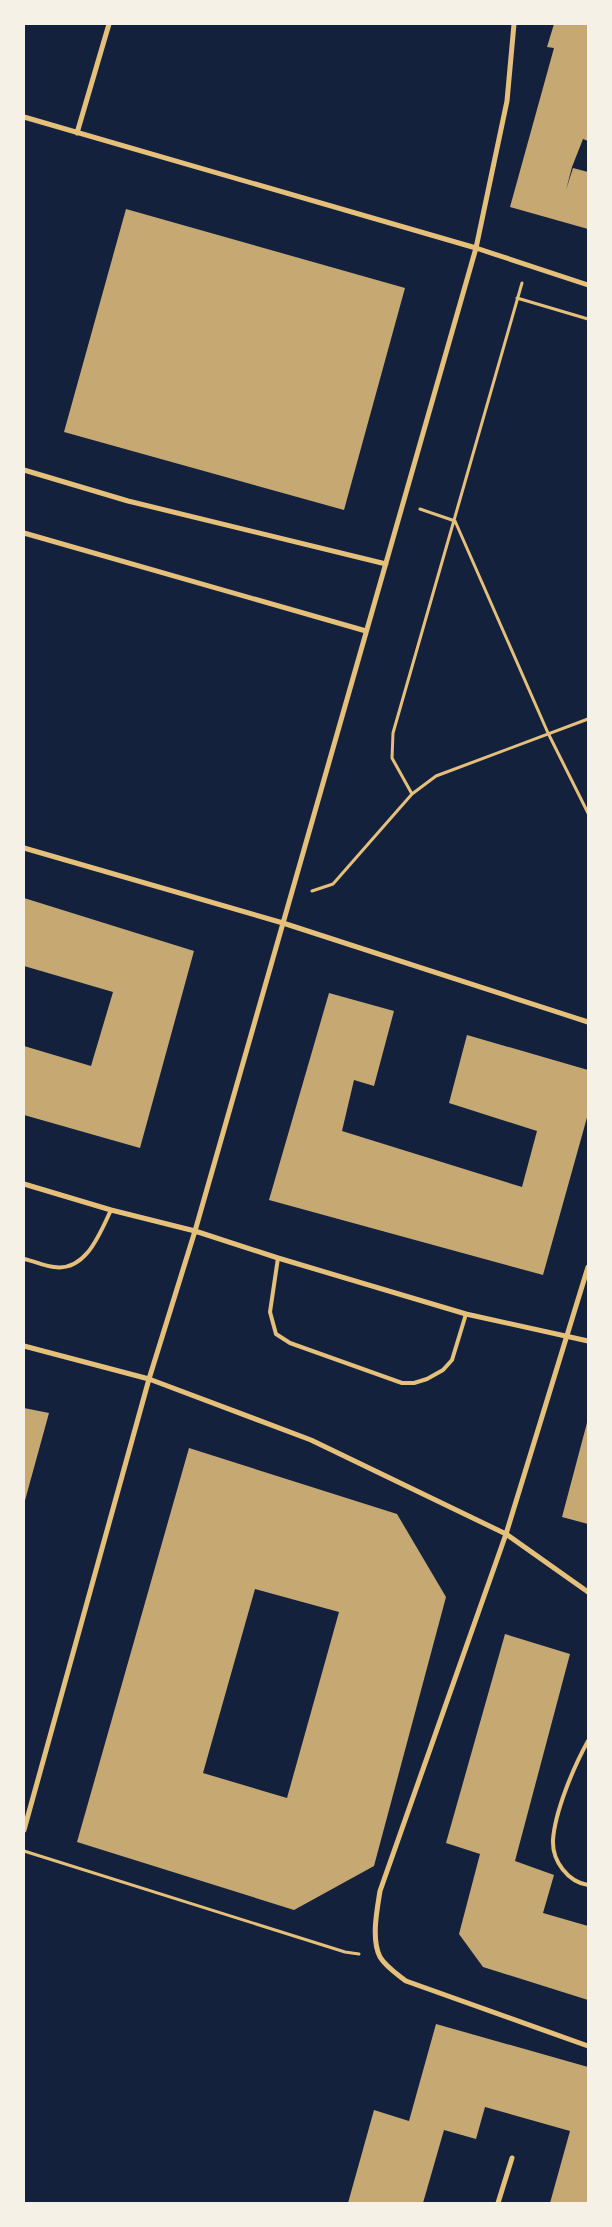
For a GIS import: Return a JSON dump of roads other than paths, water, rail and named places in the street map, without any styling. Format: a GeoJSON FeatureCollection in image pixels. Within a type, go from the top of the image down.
{"type":"FeatureCollection","features":[{"type":"Feature","properties":{"kind":"street"},"geometry":{"type":"LineString","coordinates":[[77,133],[109,24]]}},
{"type":"Feature","properties":{"kind":"street"},"geometry":{"type":"LineString","coordinates":[[24,1830],[149,1379],[195,1231],[476,248],[505,109],[514,24]]}},
{"type":"Feature","properties":{"kind":"street"},"geometry":{"type":"LineString","coordinates":[[24,118],[476,248],[588,286]]}},
{"type":"Feature","properties":{"kind":"street"},"geometry":{"type":"LineString","coordinates":[[24,470],[128,501],[386,564]]}},
{"type":"Feature","properties":{"kind":"street"},"geometry":{"type":"LineString","coordinates":[[24,533],[366,631]]}},
{"type":"Feature","properties":{"kind":"street"},"geometry":{"type":"LineString","coordinates":[[24,848],[283,922],[588,1022]]}},
{"type":"Feature","properties":{"kind":"street"},"geometry":{"type":"LineString","coordinates":[[24,1184],[112,1210],[195,1231],[278,1258],[466,1314],[588,1341]]}},
{"type":"Feature","properties":{"kind":"street"},"geometry":{"type":"LineString","coordinates":[[588,1267],[569,1336],[506,1534],[380,1891],[376,1916],[380,1956],[390,1969],[406,1981],[588,2046]]}},
{"type":"Feature","properties":{"kind":"street"},"geometry":{"type":"LineString","coordinates":[[24,1346],[149,1379],[311,1440],[506,1534],[588,1592]]}},
{"type":"Feature","properties":{"kind":"street"},"geometry":{"type":"LineString","coordinates":[[498,2203],[512,2158]]}},
{"type":"Feature","properties":{"kind":"lane"},"geometry":{"type":"LineString","coordinates":[[24,1258],[56,1268],[71,1265],[83,1258],[95,1243],[112,1210]]}},
{"type":"Feature","properties":{"kind":"lane"},"geometry":{"type":"LineString","coordinates":[[278,1258],[270,1312],[276,1334],[290,1343],[402,1383],[427,1379],[443,1370],[452,1360],[466,1314]]}},
{"type":"Feature","properties":{"kind":"lane"},"geometry":{"type":"LineString","coordinates":[[588,1741],[564,1798],[553,1841],[555,1854],[564,1871],[578,1883],[588,1885]]}}]}
